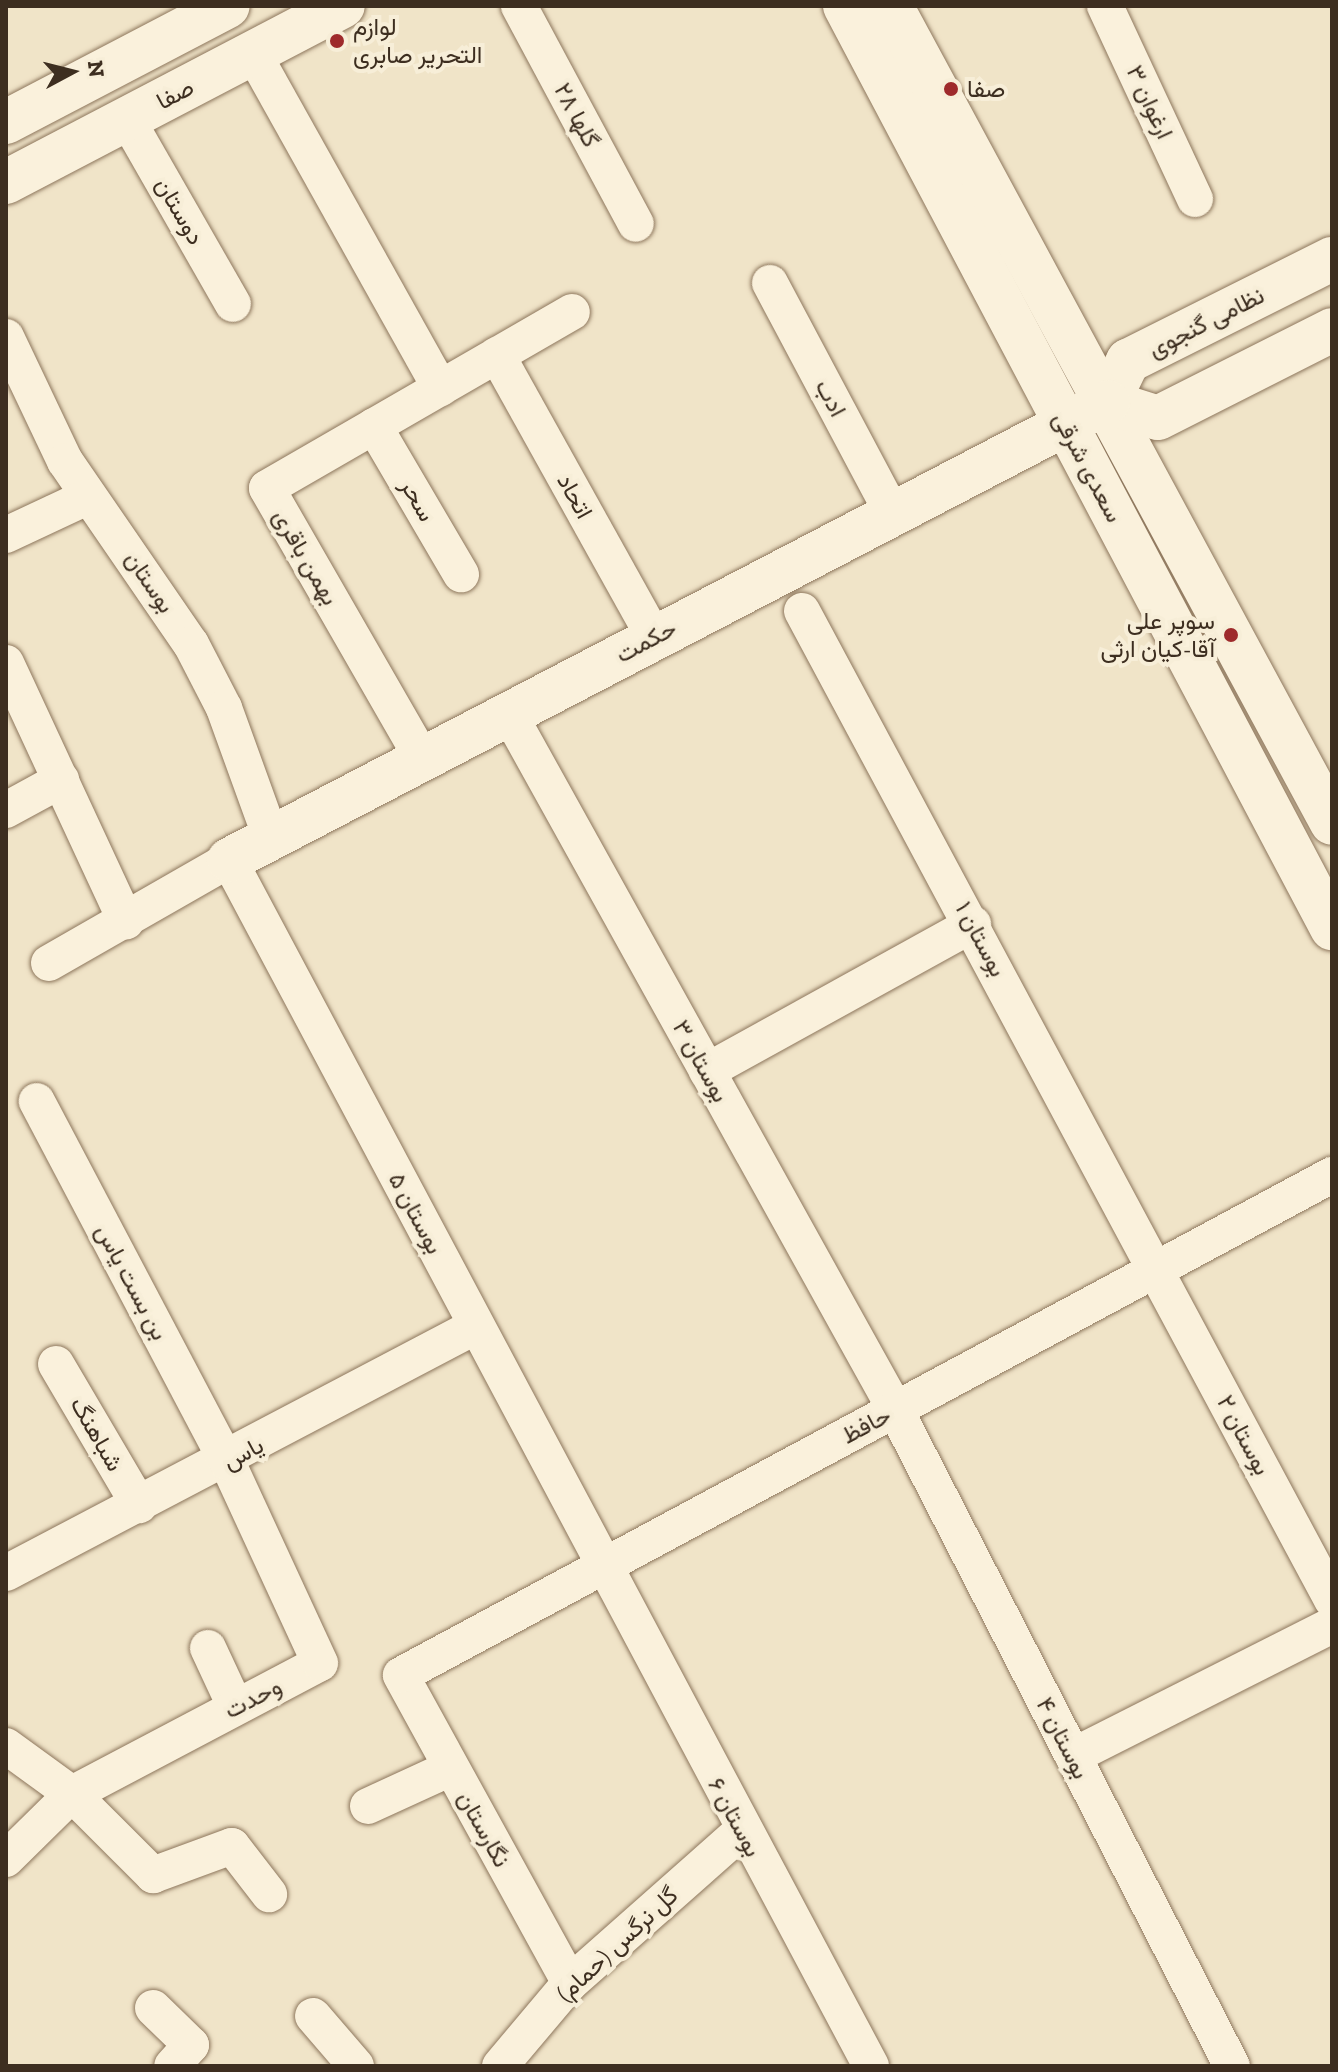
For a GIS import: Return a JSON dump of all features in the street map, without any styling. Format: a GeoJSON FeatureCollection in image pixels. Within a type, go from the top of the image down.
{"type":"FeatureCollection","features":[{"type":"Feature","properties":{"kind":"street"},"geometry":{"type":"LineString","coordinates":[[6,122],[228,6]]}},
{"type":"Feature","properties":{"kind":"street","name":"صفا"},"geometry":{"type":"LineString","coordinates":[[6,182],[343,6]]}},
{"type":"Feature","properties":{"kind":"street","name":"گلها ۲۸"},"geometry":{"type":"LineString","coordinates":[[519,6],[636,224]]}},
{"type":"Feature","properties":{"kind":"street","name":"سعدی شرقی"},"geometry":{"type":"LineString","coordinates":[[845,6],[1332,928]]}},
{"type":"Feature","properties":{"kind":"street","name":"سعدی شرقی"},"geometry":{"type":"LineString","coordinates":[[891,6],[1327,803]]}},
{"type":"Feature","properties":{"kind":"street","name":"ارغوان ۳"},"geometry":{"type":"LineString","coordinates":[[1105,6],[1195,199]]}},
{"type":"Feature","properties":{"kind":"street"},"geometry":{"type":"LineString","coordinates":[[253,53],[440,388]]}},
{"type":"Feature","properties":{"kind":"street","name":"دوستان"},"geometry":{"type":"LineString","coordinates":[[127,119],[233,304]]}},
{"type":"Feature","properties":{"kind":"street","name":"نظامی گنجوی"},"geometry":{"type":"LineString","coordinates":[[1108,402],[1128,361],[1332,259]]}},
{"type":"Feature","properties":{"kind":"street","name":"ادب"},"geometry":{"type":"LineString","coordinates":[[770,283],[892,512]]}},
{"type":"Feature","properties":{"kind":"street","name":"بهمن باقری"},"geometry":{"type":"LineString","coordinates":[[422,758],[267,488],[572,312]]}},
{"type":"Feature","properties":{"kind":"street"},"geometry":{"type":"LineString","coordinates":[[1108,402],[1158,418],[1332,330]]}},
{"type":"Feature","properties":{"kind":"street","name":"بوستان"},"geometry":{"type":"LineString","coordinates":[[6,337],[87,497],[140,563],[191,644],[224,708],[271,838]]}},
{"type":"Feature","properties":{"kind":"street","name":"اتحاد"},"geometry":{"type":"LineString","coordinates":[[497,355],[654,637]]}},
{"type":"Feature","properties":{"kind":"street","name":"حکمت"},"geometry":{"type":"LineString","coordinates":[[229,860],[1064,422],[1108,402]]}},
{"type":"Feature","properties":{"kind":"street","name":"سحر"},"geometry":{"type":"LineString","coordinates":[[374,426],[461,574]]}},
{"type":"Feature","properties":{"kind":"street"},"geometry":{"type":"LineString","coordinates":[[6,535],[87,497]]}},
{"type":"Feature","properties":{"kind":"street","name":"بوستان ۱"},"geometry":{"type":"LineString","coordinates":[[802,611],[1157,1269]]}},
{"type":"Feature","properties":{"kind":"street"},"geometry":{"type":"LineString","coordinates":[[6,663],[126,921]]}},
{"type":"Feature","properties":{"kind":"street","name":"بوستان ۳"},"geometry":{"type":"LineString","coordinates":[[508,712],[895,1409]]}},
{"type":"Feature","properties":{"kind":"street"},"geometry":{"type":"LineString","coordinates":[[6,810],[61,780]]}},
{"type":"Feature","properties":{"kind":"street"},"geometry":{"type":"LineString","coordinates":[[49,963],[229,860]]}},
{"type":"Feature","properties":{"kind":"street","name":"بوستان ۵"},"geometry":{"type":"LineString","coordinates":[[229,860],[603,1566]]}},
{"type":"Feature","properties":{"kind":"street"},"geometry":{"type":"LineString","coordinates":[[707,1071],[973,924]]}},
{"type":"Feature","properties":{"kind":"street","name":"بن بست یاس"},"geometry":{"type":"LineString","coordinates":[[37,1101],[227,1462]]}},
{"type":"Feature","properties":{"kind":"street","name":"حافظ"},"geometry":{"type":"LineString","coordinates":[[401,1675],[1332,1175]]}},
{"type":"Feature","properties":{"kind":"street","name":"بوستان ۲"},"geometry":{"type":"LineString","coordinates":[[1157,1269],[1332,1600]]}},
{"type":"Feature","properties":{"kind":"street","name":"یاس"},"geometry":{"type":"LineString","coordinates":[[6,1573],[227,1462],[476,1326]]}},
{"type":"Feature","properties":{"kind":"street","name":"شباهنگ"},"geometry":{"type":"LineString","coordinates":[[56,1364],[139,1505]]}},
{"type":"Feature","properties":{"kind":"street","name":"بوستان ۴"},"geometry":{"type":"LineString","coordinates":[[895,1409],[1232,2066]]}},
{"type":"Feature","properties":{"kind":"street","name":"وحدت"},"geometry":{"type":"LineString","coordinates":[[6,1859],[72,1794],[320,1663],[227,1462]]}},
{"type":"Feature","properties":{"kind":"street","name":"بوستان ۶"},"geometry":{"type":"LineString","coordinates":[[603,1566],[742,1831],[871,2066]]}},
{"type":"Feature","properties":{"kind":"street"},"geometry":{"type":"LineString","coordinates":[[1073,1756],[1332,1625]]}},
{"type":"Feature","properties":{"kind":"street"},"geometry":{"type":"LineString","coordinates":[[208,1648],[235,1706]]}},
{"type":"Feature","properties":{"kind":"street","name":"نگارستان"},"geometry":{"type":"LineString","coordinates":[[401,1675],[449,1769],[570,1983]]}},
{"type":"Feature","properties":{"kind":"street"},"geometry":{"type":"LineString","coordinates":[[6,1746],[72,1794],[153,1875],[232,1846],[269,1894]]}},
{"type":"Feature","properties":{"kind":"street"},"geometry":{"type":"LineString","coordinates":[[368,1806],[449,1769]]}},
{"type":"Feature","properties":{"kind":"street","name":"گل نرگس (حمام)"},"geometry":{"type":"LineString","coordinates":[[500,2066],[570,1983],[742,1831]]}},
{"type":"Feature","properties":{"kind":"street"},"geometry":{"type":"LineString","coordinates":[[153,2008],[191,2045],[172,2066]]}},
{"type":"Feature","properties":{"kind":"street"},"geometry":{"type":"LineString","coordinates":[[313,2016],[356,2066]]}},
{"type":"Feature","properties":{"kind":"place","name":"لوازم التحریر صابری"},"geometry":{"type":"Point","coordinates":[337,41]}},
{"type":"Feature","properties":{"kind":"place","name":"صفا"},"geometry":{"type":"Point","coordinates":[951,89]}},
{"type":"Feature","properties":{"kind":"place","name":"سوپر علی آقا-کیان ارثی"},"geometry":{"type":"Point","coordinates":[1231,635]}}]}
